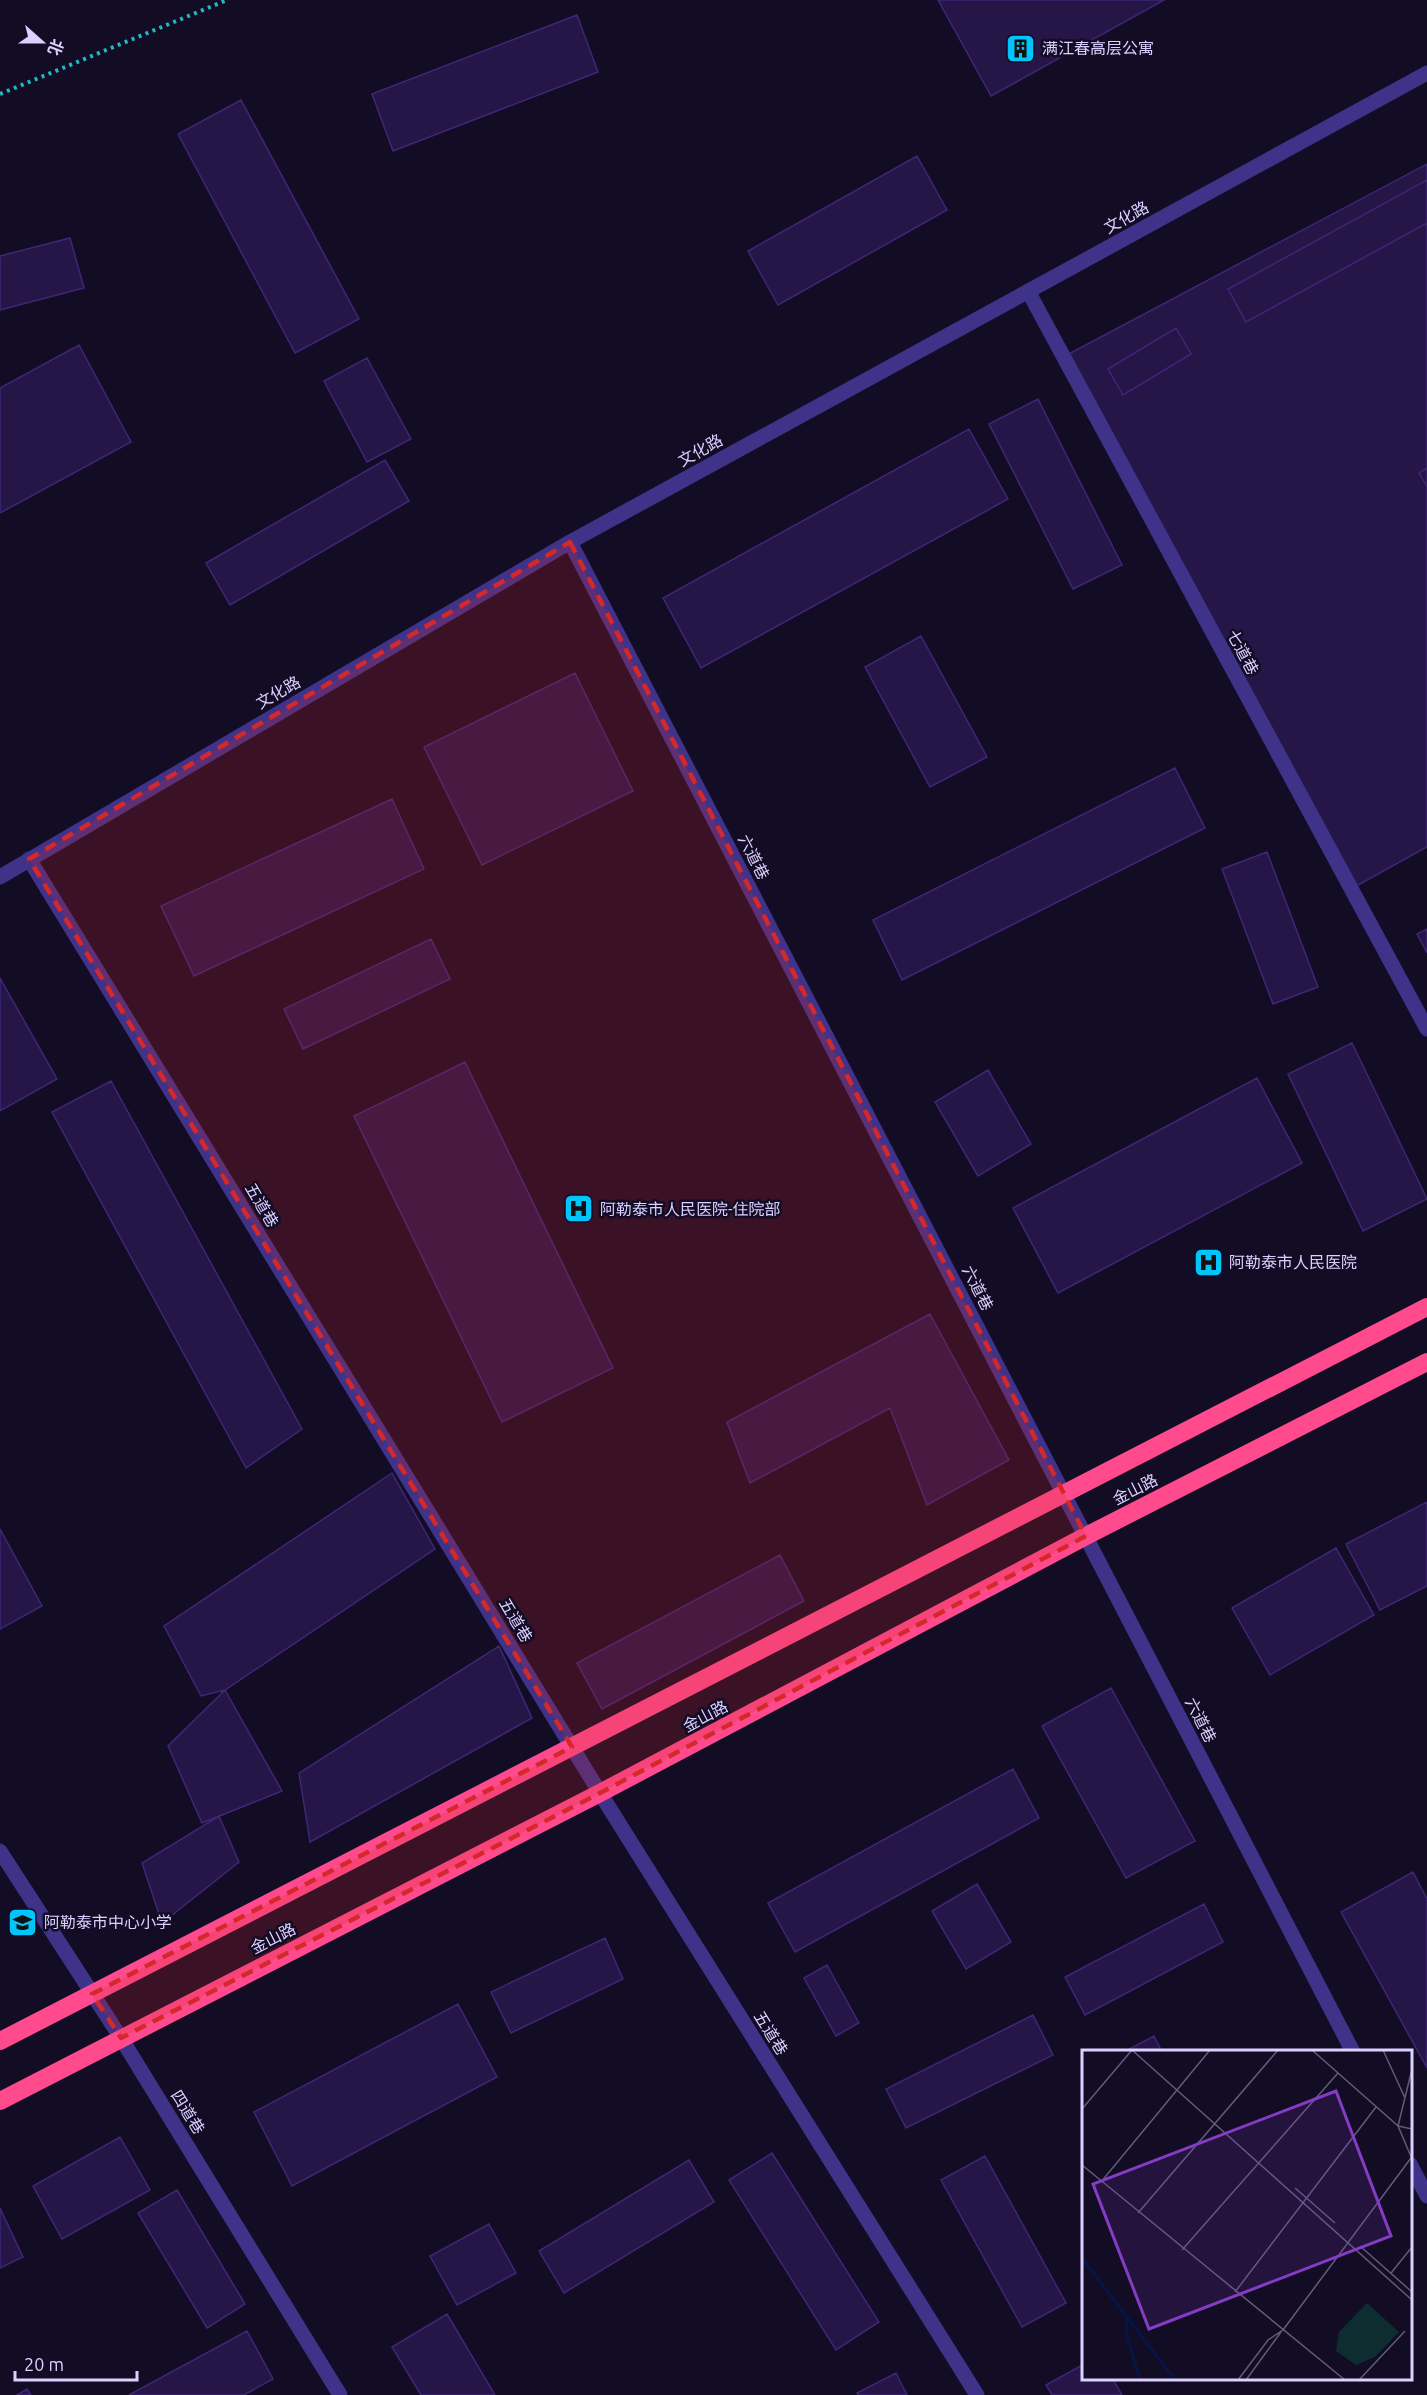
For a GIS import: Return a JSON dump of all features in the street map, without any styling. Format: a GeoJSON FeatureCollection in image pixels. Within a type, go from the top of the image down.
{"type":"FeatureCollection","features":[{"type":"Feature","properties":{"kind":"highway"},"geometry":{"type":"LineString","coordinates":[[0,2041],[1427,1307]]}},
{"type":"Feature","properties":{"kind":"highway","name":"金山路"},"geometry":{"type":"LineString","coordinates":[[0,2101],[600,1793],[1086,1536],[1427,1362]]}},
{"type":"Feature","properties":{"kind":"street","name":"文化路"},"geometry":{"type":"LineString","coordinates":[[0,877],[570,542],[1028,291],[1425,79]]}},
{"type":"Feature","properties":{"kind":"street","name":"七道巷"},"geometry":{"type":"LineString","coordinates":[[1028,291],[1427,1029]]}},
{"type":"Feature","properties":{"kind":"street","name":"六道巷"},"geometry":{"type":"LineString","coordinates":[[570,542],[1352,2050]]}},
{"type":"Feature","properties":{"kind":"street","name":"五道巷"},"geometry":{"type":"LineString","coordinates":[[29,859],[600,1793],[977,2395]]}},
{"type":"Feature","properties":{"kind":"street","name":"四道巷"},"geometry":{"type":"LineString","coordinates":[[0,1851],[121,2038],[340,2395]]}},
{"type":"Feature","properties":{"kind":"street"},"geometry":{"type":"LineString","coordinates":[[1412,2168],[1427,2196]]}},
{"type":"Feature","properties":{"kind":"path"},"geometry":{"type":"LineString","coordinates":[[0,94],[227,0]]}},
{"type":"Feature","properties":{"kind":"highlighted area"},"geometry":{"type":"Polygon","coordinates":[[[570,542],[1086,1536],[600,1793],[121,2038],[92,1994],[572,1747],[29,859],[570,542]]]}},
{"type":"Feature","properties":{"kind":"building","name":"满江春高层公寓"},"geometry":{"type":"Polygon","coordinates":[[[938,0],[1164,0],[991,96],[938,0]]]}},
{"type":"Feature","properties":{"kind":"building"},"geometry":{"type":"Polygon","coordinates":[[[577,15],[598,72],[393,151],[372,94],[577,15]]]}},
{"type":"Feature","properties":{"kind":"building"},"geometry":{"type":"Polygon","coordinates":[[[241,100],[359,319],[295,353],[178,134],[241,100]]]}},
{"type":"Feature","properties":{"kind":"building"},"geometry":{"type":"Polygon","coordinates":[[[917,156],[947,210],[778,305],[748,251],[917,156]]]}},
{"type":"Feature","properties":{"kind":"building"},"geometry":{"type":"Polygon","coordinates":[[[1427,164],[1427,847],[1351,889],[1063,357],[1427,164]]]}},
{"type":"Feature","properties":{"kind":"building"},"geometry":{"type":"Polygon","coordinates":[[[1427,180],[1427,223],[1246,322],[1228,289],[1427,180]]]}},
{"type":"Feature","properties":{"kind":"building"},"geometry":{"type":"Polygon","coordinates":[[[70,238],[84,288],[0,310],[0,256],[70,238]]]}},
{"type":"Feature","properties":{"kind":"building"},"geometry":{"type":"Polygon","coordinates":[[[1176,328],[1191,354],[1123,395],[1108,369],[1176,328]]]}},
{"type":"Feature","properties":{"kind":"building"},"geometry":{"type":"Polygon","coordinates":[[[79,345],[131,442],[0,513],[0,388],[79,345]]]}},
{"type":"Feature","properties":{"kind":"building"},"geometry":{"type":"Polygon","coordinates":[[[367,358],[411,439],[367,462],[324,381],[367,358]]]}},
{"type":"Feature","properties":{"kind":"building"},"geometry":{"type":"Polygon","coordinates":[[[1038,399],[1122,565],[1073,589],[989,424],[1038,399]]]}},
{"type":"Feature","properties":{"kind":"building"},"geometry":{"type":"Polygon","coordinates":[[[969,429],[1008,499],[701,668],[663,598],[969,429]]]}},
{"type":"Feature","properties":{"kind":"building"},"geometry":{"type":"Polygon","coordinates":[[[385,460],[409,501],[230,605],[206,563],[385,460]]]}},
{"type":"Feature","properties":{"kind":"building"},"geometry":{"type":"Polygon","coordinates":[[[1427,468],[1427,487],[1419,473],[1427,468]]]}},
{"type":"Feature","properties":{"kind":"building"},"geometry":{"type":"Polygon","coordinates":[[[921,636],[987,757],[930,787],[865,667],[921,636]]]}},
{"type":"Feature","properties":{"kind":"building"},"geometry":{"type":"Polygon","coordinates":[[[575,673],[633,791],[482,865],[424,747],[575,673]]]}},
{"type":"Feature","properties":{"kind":"building"},"geometry":{"type":"Polygon","coordinates":[[[1175,768],[1205,828],[902,980],[873,920],[1175,768]]]}},
{"type":"Feature","properties":{"kind":"building"},"geometry":{"type":"Polygon","coordinates":[[[392,799],[424,869],[194,976],[161,906],[392,799]]]}},
{"type":"Feature","properties":{"kind":"building"},"geometry":{"type":"Polygon","coordinates":[[[1267,852],[1318,987],[1273,1004],[1222,869],[1267,852]]]}},
{"type":"Feature","properties":{"kind":"building"},"geometry":{"type":"Polygon","coordinates":[[[1427,929],[1427,953],[1417,934],[1427,929]]]}},
{"type":"Feature","properties":{"kind":"building"},"geometry":{"type":"Polygon","coordinates":[[[431,939],[450,979],[303,1049],[284,1009],[431,939]]]}},
{"type":"Feature","properties":{"kind":"building"},"geometry":{"type":"Polygon","coordinates":[[[0,978],[57,1079],[0,1111],[0,978]]]}},
{"type":"Feature","properties":{"kind":"building"},"geometry":{"type":"Polygon","coordinates":[[[1352,1043],[1427,1199],[1363,1231],[1288,1074],[1352,1043]]]}},
{"type":"Feature","properties":{"kind":"building"},"geometry":{"type":"Polygon","coordinates":[[[465,1062],[613,1368],[502,1422],[354,1116],[465,1062]]]}},
{"type":"Feature","properties":{"kind":"building"},"geometry":{"type":"Polygon","coordinates":[[[988,1070],[1031,1144],[978,1176],[935,1102],[988,1070]]]}},
{"type":"Feature","properties":{"kind":"building"},"geometry":{"type":"Polygon","coordinates":[[[1257,1078],[1302,1163],[1058,1293],[1013,1208],[1257,1078]]]}},
{"type":"Feature","properties":{"kind":"building"},"geometry":{"type":"Polygon","coordinates":[[[111,1081],[302,1429],[246,1468],[52,1112],[111,1081]]]}},
{"type":"Feature","properties":{"kind":"building"},"geometry":{"type":"Polygon","coordinates":[[[930,1314],[1009,1460],[927,1505],[890,1408],[750,1483],[727,1422],[930,1314]]]}},
{"type":"Feature","properties":{"kind":"building"},"geometry":{"type":"Polygon","coordinates":[[[392,1473],[435,1549],[225,1690],[201,1696],[164,1626],[392,1473]]]}},
{"type":"Feature","properties":{"kind":"building"},"geometry":{"type":"Polygon","coordinates":[[[1427,1502],[1427,1586],[1380,1610],[1346,1544],[1427,1502]]]}},
{"type":"Feature","properties":{"kind":"building"},"geometry":{"type":"Polygon","coordinates":[[[0,1529],[42,1606],[0,1629],[0,1529]]]}},
{"type":"Feature","properties":{"kind":"building"},"geometry":{"type":"Polygon","coordinates":[[[1336,1548],[1374,1615],[1270,1675],[1232,1608],[1336,1548]]]}},
{"type":"Feature","properties":{"kind":"building"},"geometry":{"type":"Polygon","coordinates":[[[780,1555],[804,1601],[602,1709],[577,1663],[780,1555]]]}},
{"type":"Feature","properties":{"kind":"building"},"geometry":{"type":"Polygon","coordinates":[[[499,1646],[532,1718],[310,1842],[299,1773],[499,1646]]]}},
{"type":"Feature","properties":{"kind":"building"},"geometry":{"type":"Polygon","coordinates":[[[1111,1688],[1195,1841],[1126,1878],[1042,1726],[1111,1688]]]}},
{"type":"Feature","properties":{"kind":"building"},"geometry":{"type":"Polygon","coordinates":[[[225,1690],[282,1791],[202,1823],[168,1746],[225,1690]]]}},
{"type":"Feature","properties":{"kind":"building"},"geometry":{"type":"Polygon","coordinates":[[[1013,1769],[1039,1818],[795,1952],[768,1903],[1013,1769]]]}},
{"type":"Feature","properties":{"kind":"building"},"geometry":{"type":"Polygon","coordinates":[[[219,1816],[239,1862],[162,1923],[142,1863],[219,1816]]]}},
{"type":"Feature","properties":{"kind":"building"},"geometry":{"type":"Polygon","coordinates":[[[1413,1872],[1427,1899],[1427,2068],[1341,1912],[1413,1872]]]}},
{"type":"Feature","properties":{"kind":"building"},"geometry":{"type":"Polygon","coordinates":[[[977,1884],[1011,1942],[966,1969],[932,1911],[977,1884]]]}},
{"type":"Feature","properties":{"kind":"building"},"geometry":{"type":"Polygon","coordinates":[[[1204,1904],[1223,1942],[1085,2015],[1065,1977],[1204,1904]]]}},
{"type":"Feature","properties":{"kind":"building"},"geometry":{"type":"Polygon","coordinates":[[[605,1938],[623,1979],[511,2033],[491,1992],[605,1938]]]}},
{"type":"Feature","properties":{"kind":"building"},"geometry":{"type":"Polygon","coordinates":[[[827,1965],[859,2023],[836,2036],[804,1978],[827,1965]]]}},
{"type":"Feature","properties":{"kind":"building"},"geometry":{"type":"Polygon","coordinates":[[[458,2004],[497,2077],[292,2186],[254,2112],[458,2004]]]}},
{"type":"Feature","properties":{"kind":"building"},"geometry":{"type":"Polygon","coordinates":[[[1033,2015],[1053,2055],[906,2128],[886,2089],[1033,2015]]]}},
{"type":"Feature","properties":{"kind":"building"},"geometry":{"type":"Polygon","coordinates":[[[1154,2036],[1161,2050],[1128,2050],[1154,2036]]]}},
{"type":"Feature","properties":{"kind":"building"},"geometry":{"type":"Polygon","coordinates":[[[120,2137],[150,2190],[62,2239],[33,2186],[120,2137]]]}},
{"type":"Feature","properties":{"kind":"building"},"geometry":{"type":"Polygon","coordinates":[[[772,2153],[879,2322],[836,2350],[729,2180],[772,2153]]]}},
{"type":"Feature","properties":{"kind":"building"},"geometry":{"type":"Polygon","coordinates":[[[985,2156],[1066,2303],[1022,2327],[941,2180],[985,2156]]]}},
{"type":"Feature","properties":{"kind":"building"},"geometry":{"type":"Polygon","coordinates":[[[689,2160],[714,2202],[564,2293],[539,2251],[689,2160]]]}},
{"type":"Feature","properties":{"kind":"building"},"geometry":{"type":"Polygon","coordinates":[[[177,2190],[245,2304],[207,2328],[138,2213],[177,2190]]]}},
{"type":"Feature","properties":{"kind":"building"},"geometry":{"type":"Polygon","coordinates":[[[0,2208],[23,2257],[0,2268],[0,2208]]]}},
{"type":"Feature","properties":{"kind":"building"},"geometry":{"type":"Polygon","coordinates":[[[489,2224],[516,2273],[457,2305],[430,2256],[489,2224]]]}},
{"type":"Feature","properties":{"kind":"building"},"geometry":{"type":"Polygon","coordinates":[[[447,2314],[495,2395],[421,2395],[392,2347],[447,2314]]]}},
{"type":"Feature","properties":{"kind":"building"},"geometry":{"type":"Polygon","coordinates":[[[247,2331],[273,2379],[244,2395],[129,2395],[247,2331]]]}},
{"type":"Feature","properties":{"kind":"building"},"geometry":{"type":"Polygon","coordinates":[[[1082,2365],[1082,2380],[1113,2380],[1122,2395],[1052,2395],[1046,2385],[1082,2365]]]}},
{"type":"Feature","properties":{"kind":"building"},"geometry":{"type":"Polygon","coordinates":[[[896,2373],[907,2395],[858,2395],[857,2393],[896,2373]]]}},
{"type":"Feature","properties":{"kind":"building"},"geometry":{"type":"Polygon","coordinates":[[[27,2389],[31,2395],[17,2395],[27,2389]]]}},
{"type":"Feature","properties":{"kind":"place","name":"满江春高层公寓"},"geometry":{"type":"Point","coordinates":[1021,48]}},
{"type":"Feature","properties":{"kind":"place","name":"阿勒泰市人民医院-住院部"},"geometry":{"type":"Point","coordinates":[579,1209]}},
{"type":"Feature","properties":{"kind":"place","name":"阿勒泰市人民医院"},"geometry":{"type":"Point","coordinates":[1208,1262]}},
{"type":"Feature","properties":{"kind":"place","name":"阿勒泰市中心小学"},"geometry":{"type":"Point","coordinates":[23,1922]}}]}
